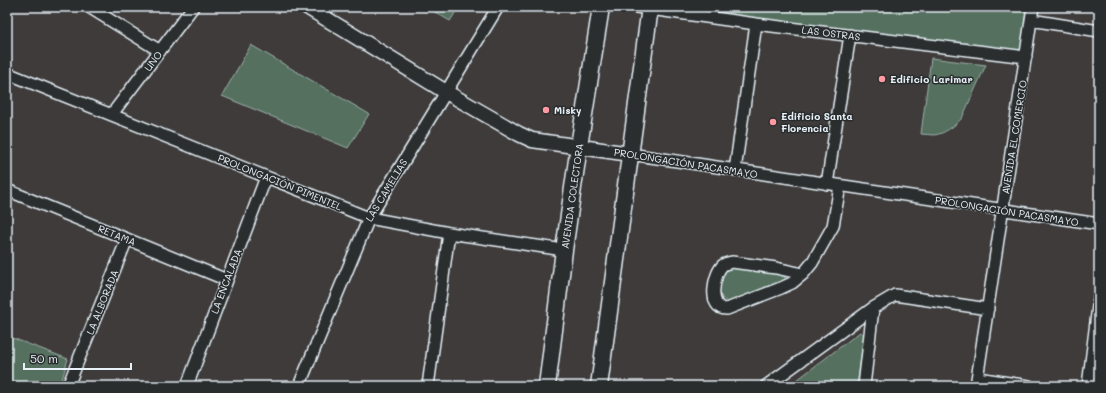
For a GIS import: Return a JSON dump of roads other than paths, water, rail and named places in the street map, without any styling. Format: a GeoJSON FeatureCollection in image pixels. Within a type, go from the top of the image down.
{"type":"FeatureCollection","features":[{"type":"Feature","properties":{"kind":"main road","name":"AVENIDA COLECTORA"},"geometry":{"type":"LineString","coordinates":[[547,386],[564,250],[601,7]]}},
{"type":"Feature","properties":{"kind":"main road"},"geometry":{"type":"LineString","coordinates":[[599,386],[630,154],[645,8]]}},
{"type":"Feature","properties":{"kind":"street"},"geometry":{"type":"LineString","coordinates":[[89,7],[160,51]]}},
{"type":"Feature","properties":{"kind":"street","name":"UNO"},"geometry":{"type":"LineString","coordinates":[[112,114],[194,7]]}},
{"type":"Feature","properties":{"kind":"street","name":"PROLONGACIÓN PACASMAYO"},"geometry":{"type":"LineString","coordinates":[[307,7],[446,92],[532,140],[1099,224]]}},
{"type":"Feature","properties":{"kind":"street","name":"LAS CAMELIAS"},"geometry":{"type":"LineString","coordinates":[[299,386],[369,218],[498,7]]}},
{"type":"Feature","properties":{"kind":"street","name":"AVENIDA EL COMERCIO"},"geometry":{"type":"LineString","coordinates":[[977,382],[1033,7]]}},
{"type":"Feature","properties":{"kind":"street","name":"LAS OSTRAS"},"geometry":{"type":"LineString","coordinates":[[645,8],[756,24],[1026,57]]}},
{"type":"Feature","properties":{"kind":"street"},"geometry":{"type":"LineString","coordinates":[[1031,20],[1099,31]]}},
{"type":"Feature","properties":{"kind":"street"},"geometry":{"type":"LineString","coordinates":[[735,170],[756,24]]}},
{"type":"Feature","properties":{"kind":"street"},"geometry":{"type":"LineString","coordinates":[[827,184],[850,35]]}},
{"type":"Feature","properties":{"kind":"street","name":"PROLONGACIÓN PIMENTEL"},"geometry":{"type":"LineString","coordinates":[[7,73],[369,218],[449,233],[564,250]]}},
{"type":"Feature","properties":{"kind":"street","name":"LA ENCALADA"},"geometry":{"type":"LineString","coordinates":[[187,386],[266,177]]}},
{"type":"Feature","properties":{"kind":"street"},"geometry":{"type":"LineString","coordinates":[[803,274],[776,268],[732,262],[726,263],[717,274],[713,295],[719,307],[722,309],[727,309],[792,283],[803,274],[812,263],[833,226],[840,186]]}},
{"type":"Feature","properties":{"kind":"street","name":"RETAMA"},"geometry":{"type":"LineString","coordinates":[[7,190],[227,280]]}},
{"type":"Feature","properties":{"kind":"street"},"geometry":{"type":"LineString","coordinates":[[428,386],[449,233]]}},
{"type":"Feature","properties":{"kind":"street","name":"LA ALBORADA"},"geometry":{"type":"LineString","coordinates":[[68,386],[127,239]]}},
{"type":"Feature","properties":{"kind":"street"},"geometry":{"type":"LineString","coordinates":[[766,386],[873,308],[895,295],[988,309]]}},
{"type":"Feature","properties":{"kind":"street"},"geometry":{"type":"LineString","coordinates":[[1088,386],[1099,298]]}},
{"type":"Feature","properties":{"kind":"street"},"geometry":{"type":"LineString","coordinates":[[864,386],[873,308]]}},
{"type":"Feature","properties":{"kind":"street"},"geometry":{"type":"LineString","coordinates":[[977,382],[1029,386]]}},
{"type":"Feature","properties":{"kind":"place","name":"Edificio Larimar"},"geometry":{"type":"Point","coordinates":[882,79]}},
{"type":"Feature","properties":{"kind":"place","name":"Misky"},"geometry":{"type":"Point","coordinates":[546,110]}},
{"type":"Feature","properties":{"kind":"place","name":"Edificio Santa Florencia"},"geometry":{"type":"Point","coordinates":[773,122]}}]}
